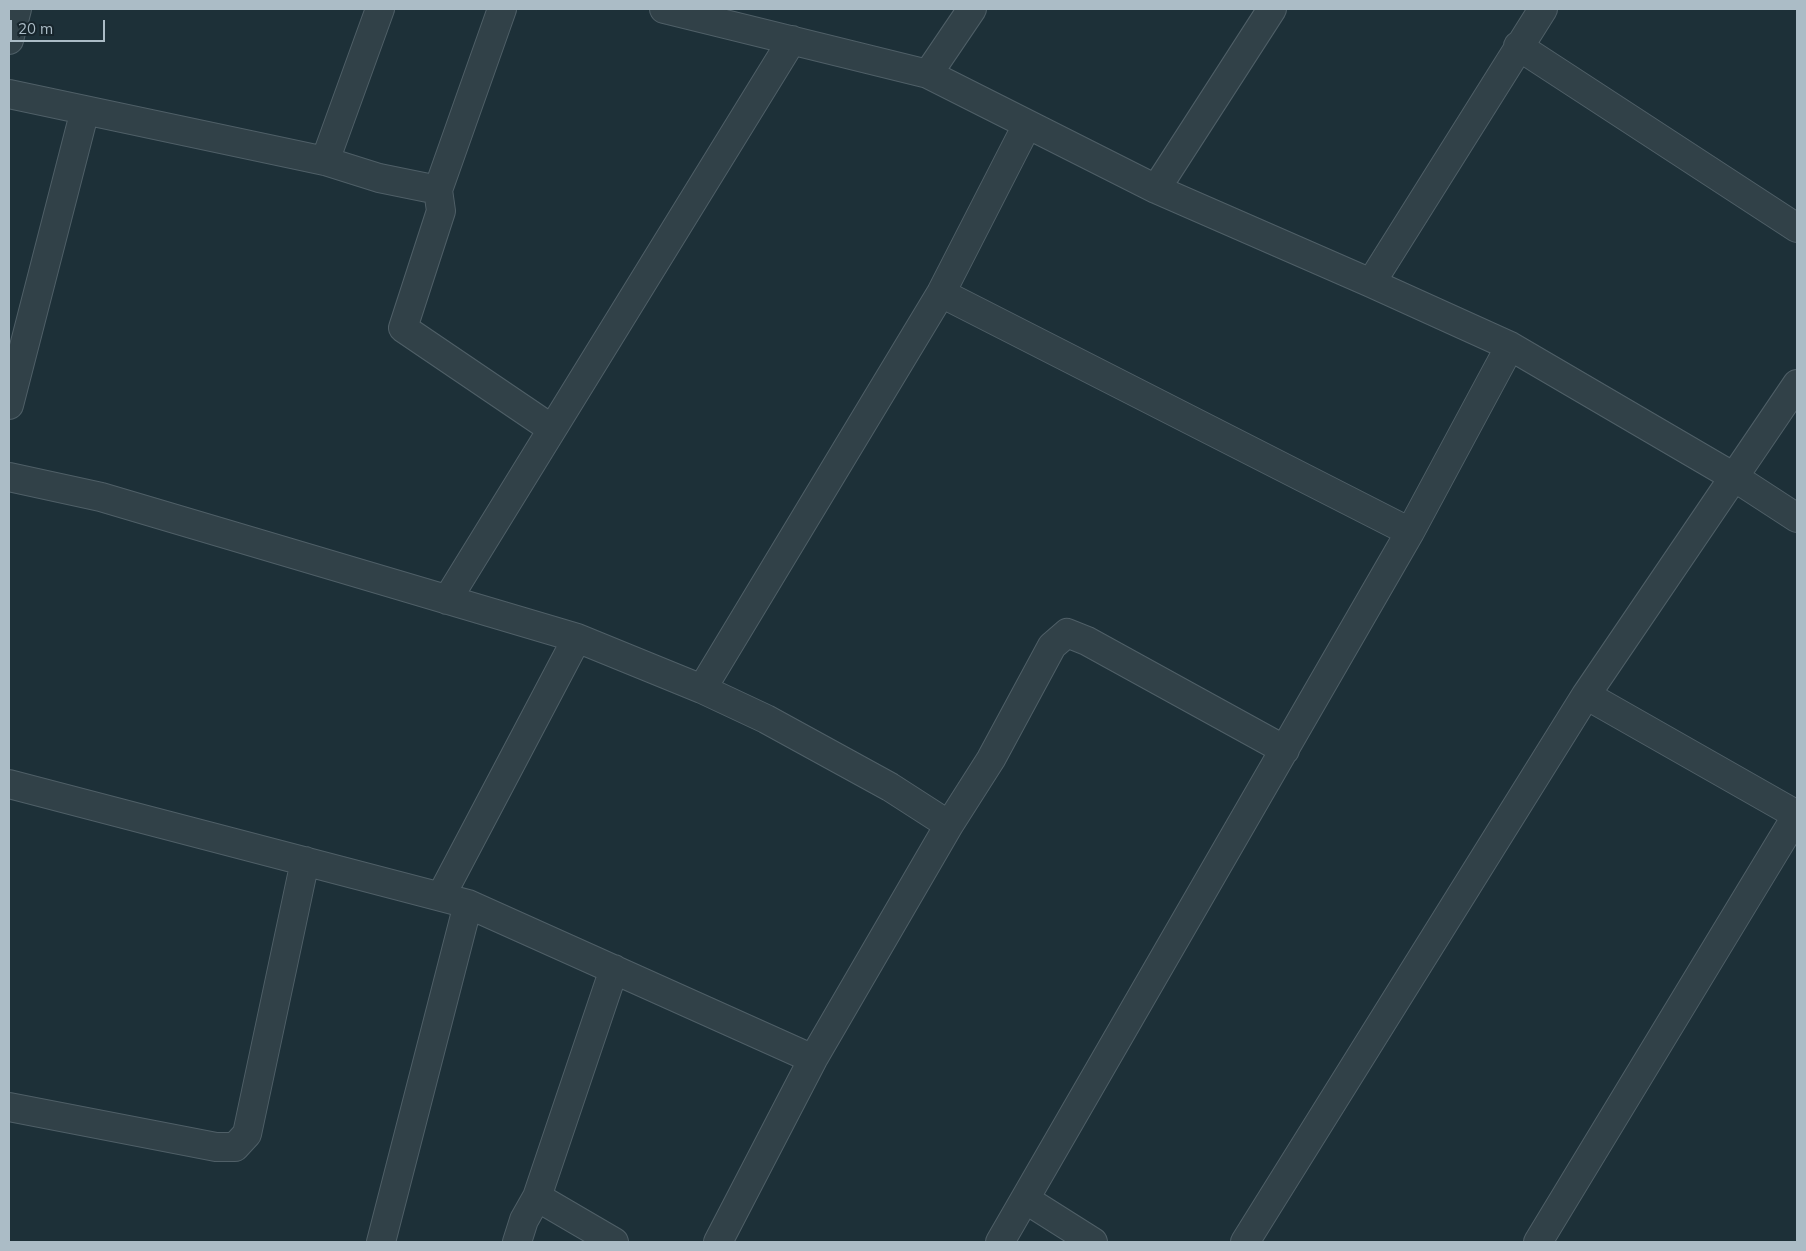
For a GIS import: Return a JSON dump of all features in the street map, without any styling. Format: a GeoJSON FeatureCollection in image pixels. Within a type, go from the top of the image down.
{"type":"FeatureCollection","features":[{"type":"Feature","properties":{"kind":"street"},"geometry":{"type":"LineString","coordinates":[[9,40],[17,9]]}},
{"type":"Feature","properties":{"kind":"street"},"geometry":{"type":"LineString","coordinates":[[325,161],[380,9]]}},
{"type":"Feature","properties":{"kind":"street"},"geometry":{"type":"LineString","coordinates":[[502,9],[438,190],[441,211],[402,328],[552,429]]}},
{"type":"Feature","properties":{"kind":"street"},"geometry":{"type":"LineString","coordinates":[[664,9],[928,74],[1156,190],[1371,282],[1510,346],[1734,477],[1797,518]]}},
{"type":"Feature","properties":{"kind":"street"},"geometry":{"type":"LineString","coordinates":[[928,74],[972,9]]}},
{"type":"Feature","properties":{"kind":"street"},"geometry":{"type":"LineString","coordinates":[[1156,190],[1272,9]]}},
{"type":"Feature","properties":{"kind":"street"},"geometry":{"type":"LineString","coordinates":[[1371,282],[1543,9]]}},
{"type":"Feature","properties":{"kind":"street"},"geometry":{"type":"LineString","coordinates":[[447,600],[792,40]]}},
{"type":"Feature","properties":{"kind":"street"},"geometry":{"type":"LineString","coordinates":[[1518,46],[1797,228]]}},
{"type":"Feature","properties":{"kind":"street"},"geometry":{"type":"LineString","coordinates":[[9,94],[325,161],[379,178],[438,190]]}},
{"type":"Feature","properties":{"kind":"street"},"geometry":{"type":"LineString","coordinates":[[9,405],[84,110]]}},
{"type":"Feature","properties":{"kind":"street"},"geometry":{"type":"LineString","coordinates":[[702,689],[941,292],[1027,124]]}},
{"type":"Feature","properties":{"kind":"street"},"geometry":{"type":"LineString","coordinates":[[941,292],[1410,532]]}},
{"type":"Feature","properties":{"kind":"street"},"geometry":{"type":"LineString","coordinates":[[1000,1242],[1410,532],[1510,346]]}},
{"type":"Feature","properties":{"kind":"street"},"geometry":{"type":"LineString","coordinates":[[1245,1242],[1586,695],[1797,384]]}},
{"type":"Feature","properties":{"kind":"street"},"geometry":{"type":"LineString","coordinates":[[9,477],[101,496],[577,638],[702,689],[766,719],[828,752],[949,825]]}},
{"type":"Feature","properties":{"kind":"street"},"geometry":{"type":"LineString","coordinates":[[718,1242],[813,1060],[949,825],[991,759],[1052,646],[1067,633],[1087,641],[1285,750]]}},
{"type":"Feature","properties":{"kind":"street"},"geometry":{"type":"LineString","coordinates":[[441,896],[577,638]]}},
{"type":"Feature","properties":{"kind":"street"},"geometry":{"type":"LineString","coordinates":[[1538,1242],[1797,815],[1586,695]]}},
{"type":"Feature","properties":{"kind":"street"},"geometry":{"type":"LineString","coordinates":[[9,784],[468,904],[813,1060]]}},
{"type":"Feature","properties":{"kind":"street"},"geometry":{"type":"LineString","coordinates":[[9,1107],[216,1147],[235,1147],[247,1134],[305,861]]}},
{"type":"Feature","properties":{"kind":"street"},"geometry":{"type":"LineString","coordinates":[[381,1242],[468,904]]}},
{"type":"Feature","properties":{"kind":"street"},"geometry":{"type":"LineString","coordinates":[[517,1242],[524,1220],[537,1196],[614,969]]}},
{"type":"Feature","properties":{"kind":"street"},"geometry":{"type":"LineString","coordinates":[[537,1196],[614,1242]]}},
{"type":"Feature","properties":{"kind":"street"},"geometry":{"type":"LineString","coordinates":[[1026,1199],[1093,1242]]}}]}
